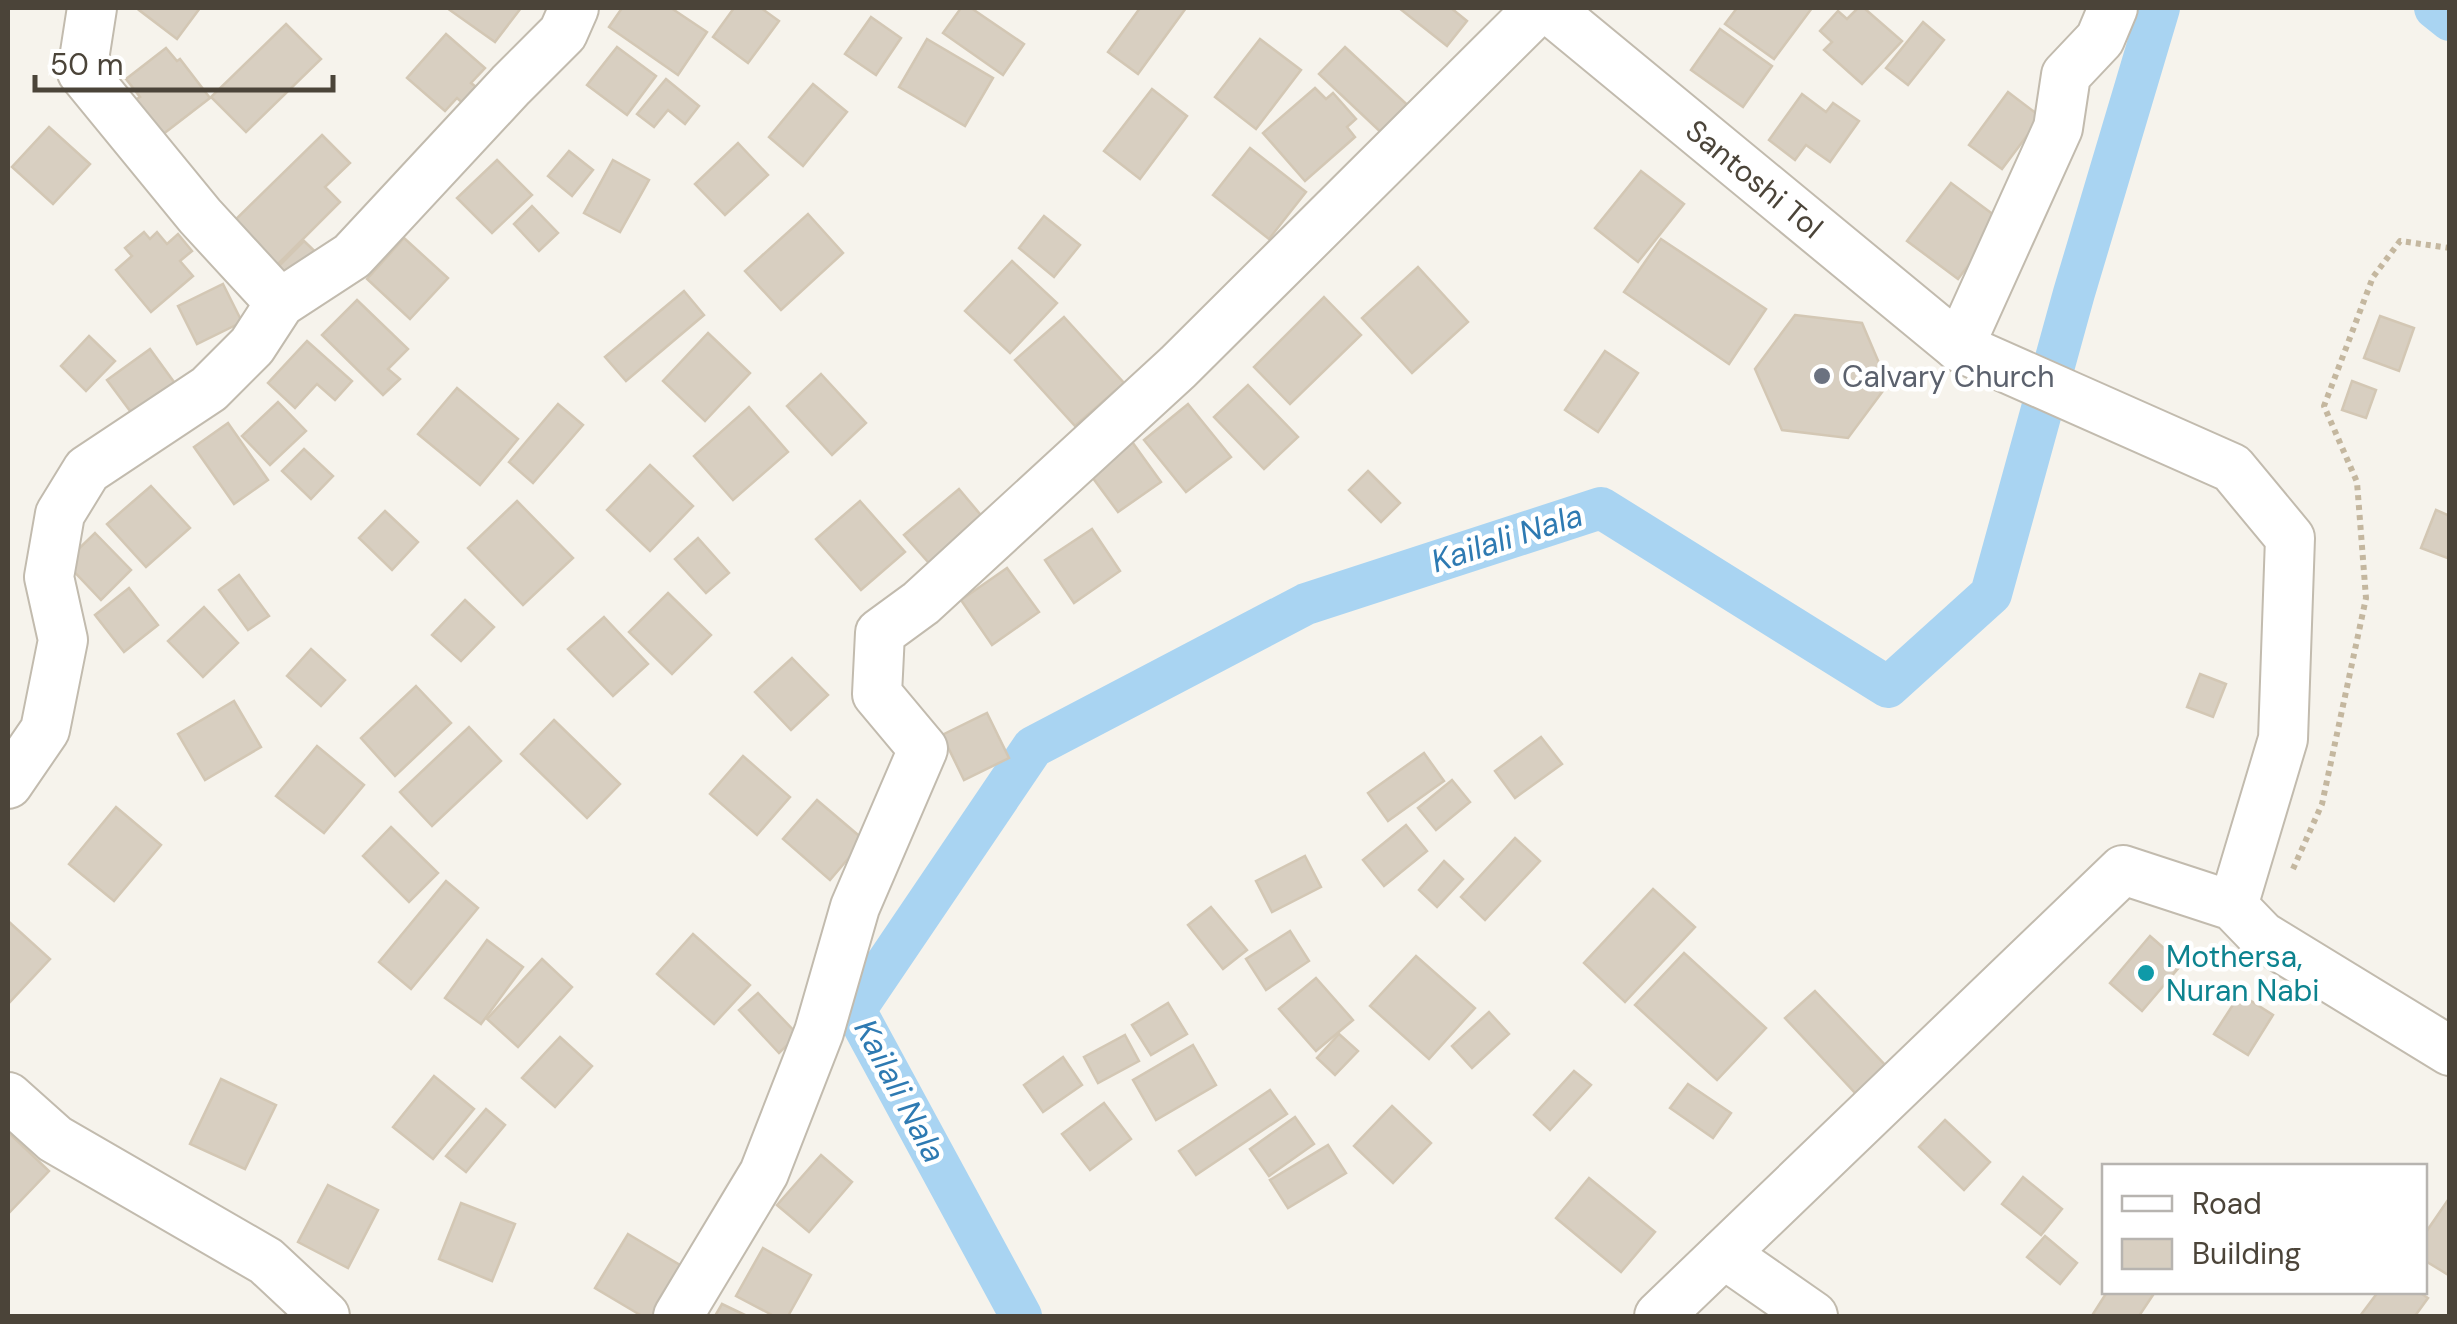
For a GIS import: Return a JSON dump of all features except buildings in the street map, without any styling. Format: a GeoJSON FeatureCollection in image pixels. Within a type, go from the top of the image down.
{"type":"FeatureCollection","features":[{"type":"Feature","properties":{"kind":"street"},"geometry":{"type":"LineString","coordinates":[[92,8],[82,72],[200,216],[280,303]]}},
{"type":"Feature","properties":{"kind":"street"},"geometry":{"type":"LineString","coordinates":[[8,784],[45,730],[63,640],[49,577],[60,514],[87,470],[209,389],[252,346],[280,303],[352,256],[563,34],[574,8]]}},
{"type":"Feature","properties":{"kind":"street"},"geometry":{"type":"LineString","coordinates":[[678,1316],[764,1173],[818,1032],[856,907],[924,749],[876,694],[880,633],[921,603],[1178,367],[1539,8]]}},
{"type":"Feature","properties":{"kind":"street","name":"Santoshi Tol"},"geometry":{"type":"LineString","coordinates":[[1548,8],[1977,357],[2232,468],[2290,538],[2284,739],[2233,906]]}},
{"type":"Feature","properties":{"kind":"street"},"geometry":{"type":"LineString","coordinates":[[1977,357],[2058,128],[2066,76],[2100,39],[2114,8]]}},
{"type":"Feature","properties":{"kind":"street"},"geometry":{"type":"LineString","coordinates":[[1659,1316],[2123,870],[2233,906],[2262,936],[2450,1051]]}},
{"type":"Feature","properties":{"kind":"street"},"geometry":{"type":"LineString","coordinates":[[8,1097],[55,1139],[266,1262],[325,1316]]}},
{"type":"Feature","properties":{"kind":"street"},"geometry":{"type":"LineString","coordinates":[[1724,1254],[1813,1316]]}},
{"type":"Feature","properties":{"kind":"path"},"geometry":{"type":"LineString","coordinates":[[2292,870],[2322,804],[2366,598],[2357,482],[2324,406],[2373,277],[2400,241],[2450,248]]}},
{"type":"Feature","properties":{"kind":"waterway","name":"Kailali Nala"},"geometry":{"type":"LineString","coordinates":[[1021,1316],[855,1010],[1033,747],[1306,604],[1601,508],[1888,687],[1991,594],[2074,293],[2159,8]]}},
{"type":"Feature","properties":{"kind":"waterway","name":"Kailali Nala"},"geometry":{"type":"LineString","coordinates":[[2435,8],[2450,20]]}},
{"type":"Feature","properties":{"kind":"place","name":"Calvary Church"},"geometry":{"type":"Point","coordinates":[1822,376]}},
{"type":"Feature","properties":{"kind":"place","name":"Mothersa, Nuran Nabi"},"geometry":{"type":"Point","coordinates":[2146,973]}}]}
